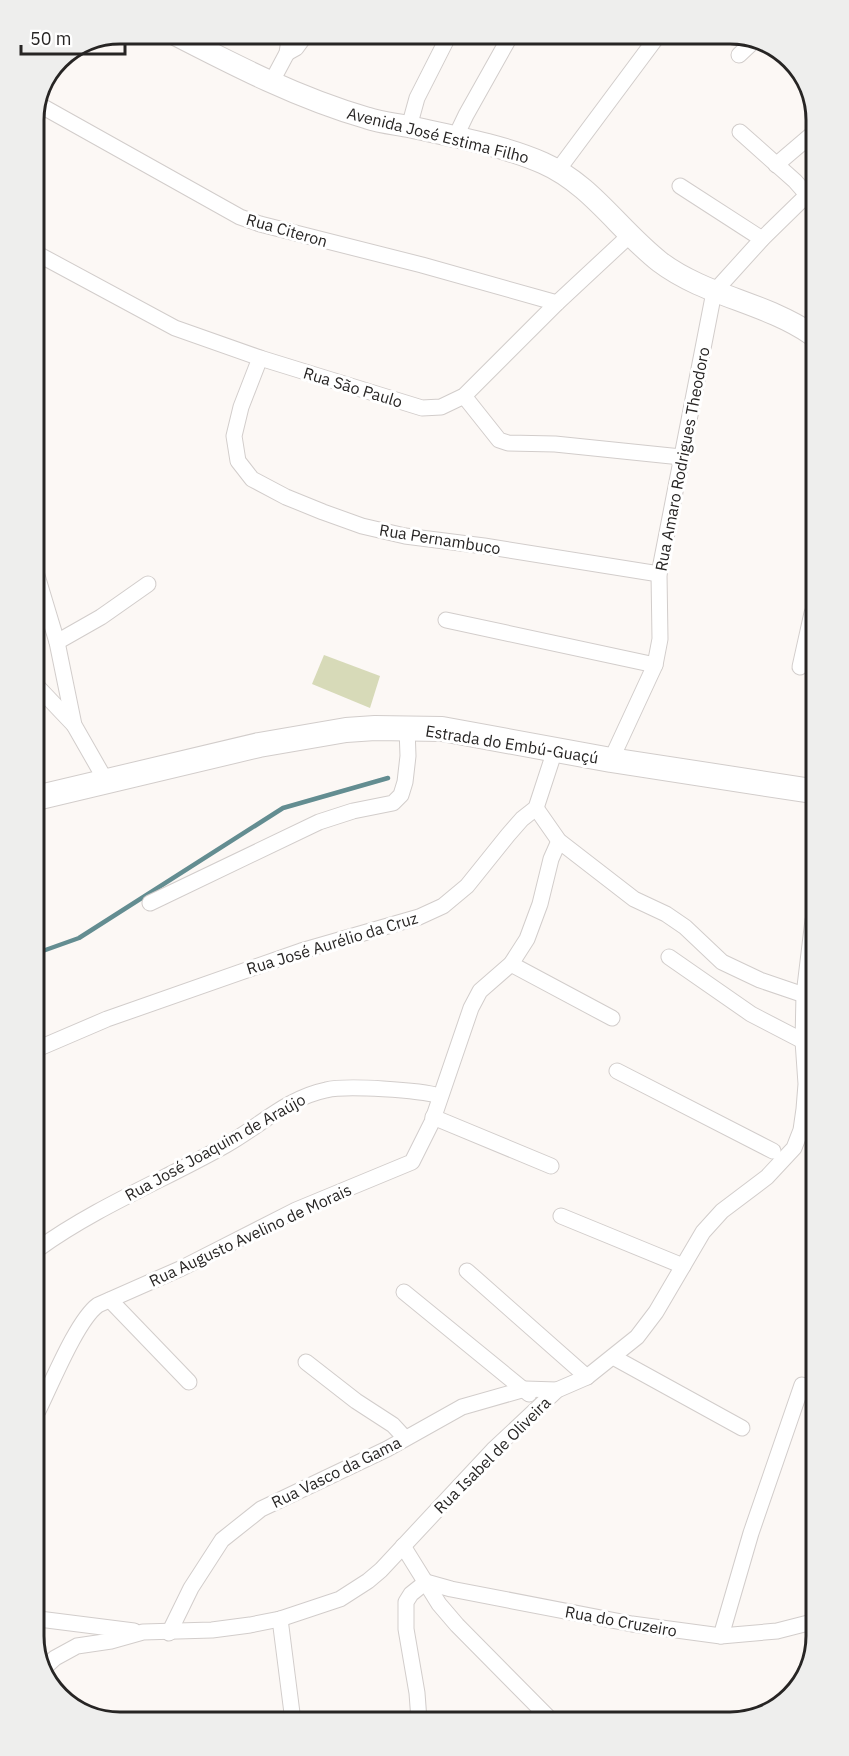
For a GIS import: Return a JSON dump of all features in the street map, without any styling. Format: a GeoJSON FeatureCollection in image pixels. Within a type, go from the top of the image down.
{"type":"FeatureCollection","features":[{"type":"Feature","properties":{"kind":"main road","name":"Estrada do Embú-Guaçú"},"geometry":{"type":"LineString","coordinates":[[44,796],[259,745],[346,730],[407,728],[442,729],[610,760],[806,790]]}},
{"type":"Feature","properties":{"kind":"street","name":"Avenida José Estima Filho"},"geometry":{"type":"LineString","coordinates":[[194,44],[271,83],[339,110],[523,156],[558,170],[581,186],[660,261],[714,292],[766,310],[806,331]]}},
{"type":"Feature","properties":{"kind":"street"},"geometry":{"type":"LineString","coordinates":[[271,83],[287,53],[288,44]]}},
{"type":"Feature","properties":{"kind":"street"},"geometry":{"type":"LineString","coordinates":[[287,53],[299,44]]}},
{"type":"Feature","properties":{"kind":"street"},"geometry":{"type":"LineString","coordinates":[[409,127],[417,98],[444,44]]}},
{"type":"Feature","properties":{"kind":"street"},"geometry":{"type":"LineString","coordinates":[[455,138],[506,44]]}},
{"type":"Feature","properties":{"kind":"street"},"geometry":{"type":"LineString","coordinates":[[558,170],[652,44]]}},
{"type":"Feature","properties":{"kind":"street"},"geometry":{"type":"LineString","coordinates":[[739,55],[748,46]]}},
{"type":"Feature","properties":{"kind":"street","name":"Rua Citeron"},"geometry":{"type":"LineString","coordinates":[[45,108],[240,217],[557,303]]}},
{"type":"Feature","properties":{"kind":"street"},"geometry":{"type":"LineString","coordinates":[[740,132],[806,193]]}},
{"type":"Feature","properties":{"kind":"street"},"geometry":{"type":"LineString","coordinates":[[776,165],[806,139]]}},
{"type":"Feature","properties":{"kind":"street"},"geometry":{"type":"LineString","coordinates":[[680,186],[762,238]]}},
{"type":"Feature","properties":{"kind":"street"},"geometry":{"type":"LineString","coordinates":[[714,292],[762,238],[806,199]]}},
{"type":"Feature","properties":{"kind":"street","name":"Rua São Paulo"},"geometry":{"type":"LineString","coordinates":[[44,257],[175,328],[260,358],[422,408],[441,407],[464,396],[557,303],[630,235]]}},
{"type":"Feature","properties":{"kind":"street","name":"Rua Amaro Rodrigues Theodoro"},"geometry":{"type":"LineString","coordinates":[[610,760],[655,665],[660,639],[659,574],[714,292]]}},
{"type":"Feature","properties":{"kind":"street","name":"Rua Pernambuco"},"geometry":{"type":"LineString","coordinates":[[260,358],[241,407],[234,436],[238,460],[252,479],[286,497],[362,526],[405,536],[659,574]]}},
{"type":"Feature","properties":{"kind":"street"},"geometry":{"type":"LineString","coordinates":[[464,396],[499,440],[508,443],[555,444],[681,457]]}},
{"type":"Feature","properties":{"kind":"street"},"geometry":{"type":"LineString","coordinates":[[57,642],[111,611],[148,584]]}},
{"type":"Feature","properties":{"kind":"street"},"geometry":{"type":"LineString","coordinates":[[44,599],[57,642],[74,725]]}},
{"type":"Feature","properties":{"kind":"street"},"geometry":{"type":"LineString","coordinates":[[446,620],[655,665]]}},
{"type":"Feature","properties":{"kind":"street"},"geometry":{"type":"LineString","coordinates":[[800,666],[806,640]]}},
{"type":"Feature","properties":{"kind":"street"},"geometry":{"type":"LineString","coordinates":[[44,693],[74,725],[106,781]]}},
{"type":"Feature","properties":{"kind":"street"},"geometry":{"type":"LineString","coordinates":[[150,903],[319,822],[352,811],[393,802],[401,795],[405,782],[408,756],[407,728]]}},
{"type":"Feature","properties":{"kind":"street","name":"Rua José Aurélio da Cruz"},"geometry":{"type":"LineString","coordinates":[[44,1046],[117,1015],[301,951],[419,917],[443,906],[466,886],[522,819],[536,808],[555,750]]}},
{"type":"Feature","properties":{"kind":"street"},"geometry":{"type":"LineString","coordinates":[[536,808],[559,841],[634,899],[666,914],[685,927],[722,962],[760,980],[804,995]]}},
{"type":"Feature","properties":{"kind":"street","name":"Rua Augusto Avelino de Morais"},"geometry":{"type":"LineString","coordinates":[[44,1399],[88,1314],[98,1305],[182,1268],[296,1210],[412,1162],[434,1117],[471,1008],[480,991],[512,964],[532,926],[551,859],[559,841]]}},
{"type":"Feature","properties":{"kind":"street"},"geometry":{"type":"LineString","coordinates":[[669,957],[751,1014],[803,1041]]}},
{"type":"Feature","properties":{"kind":"street"},"geometry":{"type":"LineString","coordinates":[[512,964],[612,1018]]}},
{"type":"Feature","properties":{"kind":"street","name":"Rua Isabel de Oliveira"},"geometry":{"type":"LineString","coordinates":[[49,1664],[66,1650],[77,1646],[111,1641],[143,1632],[169,1633],[250,1626],[280,1619],[340,1599],[368,1581],[493,1450],[557,1390],[587,1377],[637,1337],[656,1312],[703,1232],[722,1211],[767,1177],[780,1153],[795,1148],[801,1130],[806,1084],[803,1041],[806,978]]}},
{"type":"Feature","properties":{"kind":"street"},"geometry":{"type":"LineString","coordinates":[[617,1071],[780,1153]]}},
{"type":"Feature","properties":{"kind":"street","name":"Rua José Joaquim de Araújo"},"geometry":{"type":"LineString","coordinates":[[44,1245],[68,1229],[228,1144],[302,1097],[327,1089],[425,1093],[440,1096]]}},
{"type":"Feature","properties":{"kind":"street"},"geometry":{"type":"LineString","coordinates":[[434,1117],[551,1166]]}},
{"type":"Feature","properties":{"kind":"street"},"geometry":{"type":"LineString","coordinates":[[561,1216],[683,1266]]}},
{"type":"Feature","properties":{"kind":"street"},"geometry":{"type":"LineString","coordinates":[[467,1271],[587,1377]]}},
{"type":"Feature","properties":{"kind":"street"},"geometry":{"type":"LineString","coordinates":[[404,1292],[525,1389],[540,1407]]}},
{"type":"Feature","properties":{"kind":"street"},"geometry":{"type":"LineString","coordinates":[[110,1300],[189,1382]]}},
{"type":"Feature","properties":{"kind":"street"},"geometry":{"type":"LineString","coordinates":[[613,1357],[742,1428]]}},
{"type":"Feature","properties":{"kind":"street"},"geometry":{"type":"LineString","coordinates":[[306,1362],[356,1401],[393,1425],[405,1438]]}},
{"type":"Feature","properties":{"kind":"street"},"geometry":{"type":"LineString","coordinates":[[721,1636],[754,1524],[802,1385]]}},
{"type":"Feature","properties":{"kind":"street","name":"Rua Vasco da Gama"},"geometry":{"type":"LineString","coordinates":[[169,1633],[191,1588],[222,1540],[239,1524],[261,1509],[367,1459],[462,1407],[525,1389],[557,1390]]}},
{"type":"Feature","properties":{"kind":"street"},"geometry":{"type":"LineString","coordinates":[[403,1546],[439,1604],[543,1712]]}},
{"type":"Feature","properties":{"kind":"street"},"geometry":{"type":"LineString","coordinates":[[418,1712],[417,1693],[406,1629],[406,1602],[411,1594],[426,1582]]}},
{"type":"Feature","properties":{"kind":"street","name":"Rua do Cruzeiro"},"geometry":{"type":"LineString","coordinates":[[426,1582],[451,1589],[620,1622],[688,1633],[721,1636],[777,1631],[806,1624]]}},
{"type":"Feature","properties":{"kind":"street"},"geometry":{"type":"LineString","coordinates":[[280,1619],[292,1712]]}},
{"type":"Feature","properties":{"kind":"street"},"geometry":{"type":"LineString","coordinates":[[44,1620],[143,1632]]}},
{"type":"Feature","properties":{"kind":"green space"},"geometry":{"type":"Polygon","coordinates":[[[324,655],[380,676],[370,708],[312,684],[324,655]]]}},
{"type":"Feature","properties":{"kind":"waterway"},"geometry":{"type":"LineString","coordinates":[[44,950],[79,938],[283,808],[388,778]]}}]}
